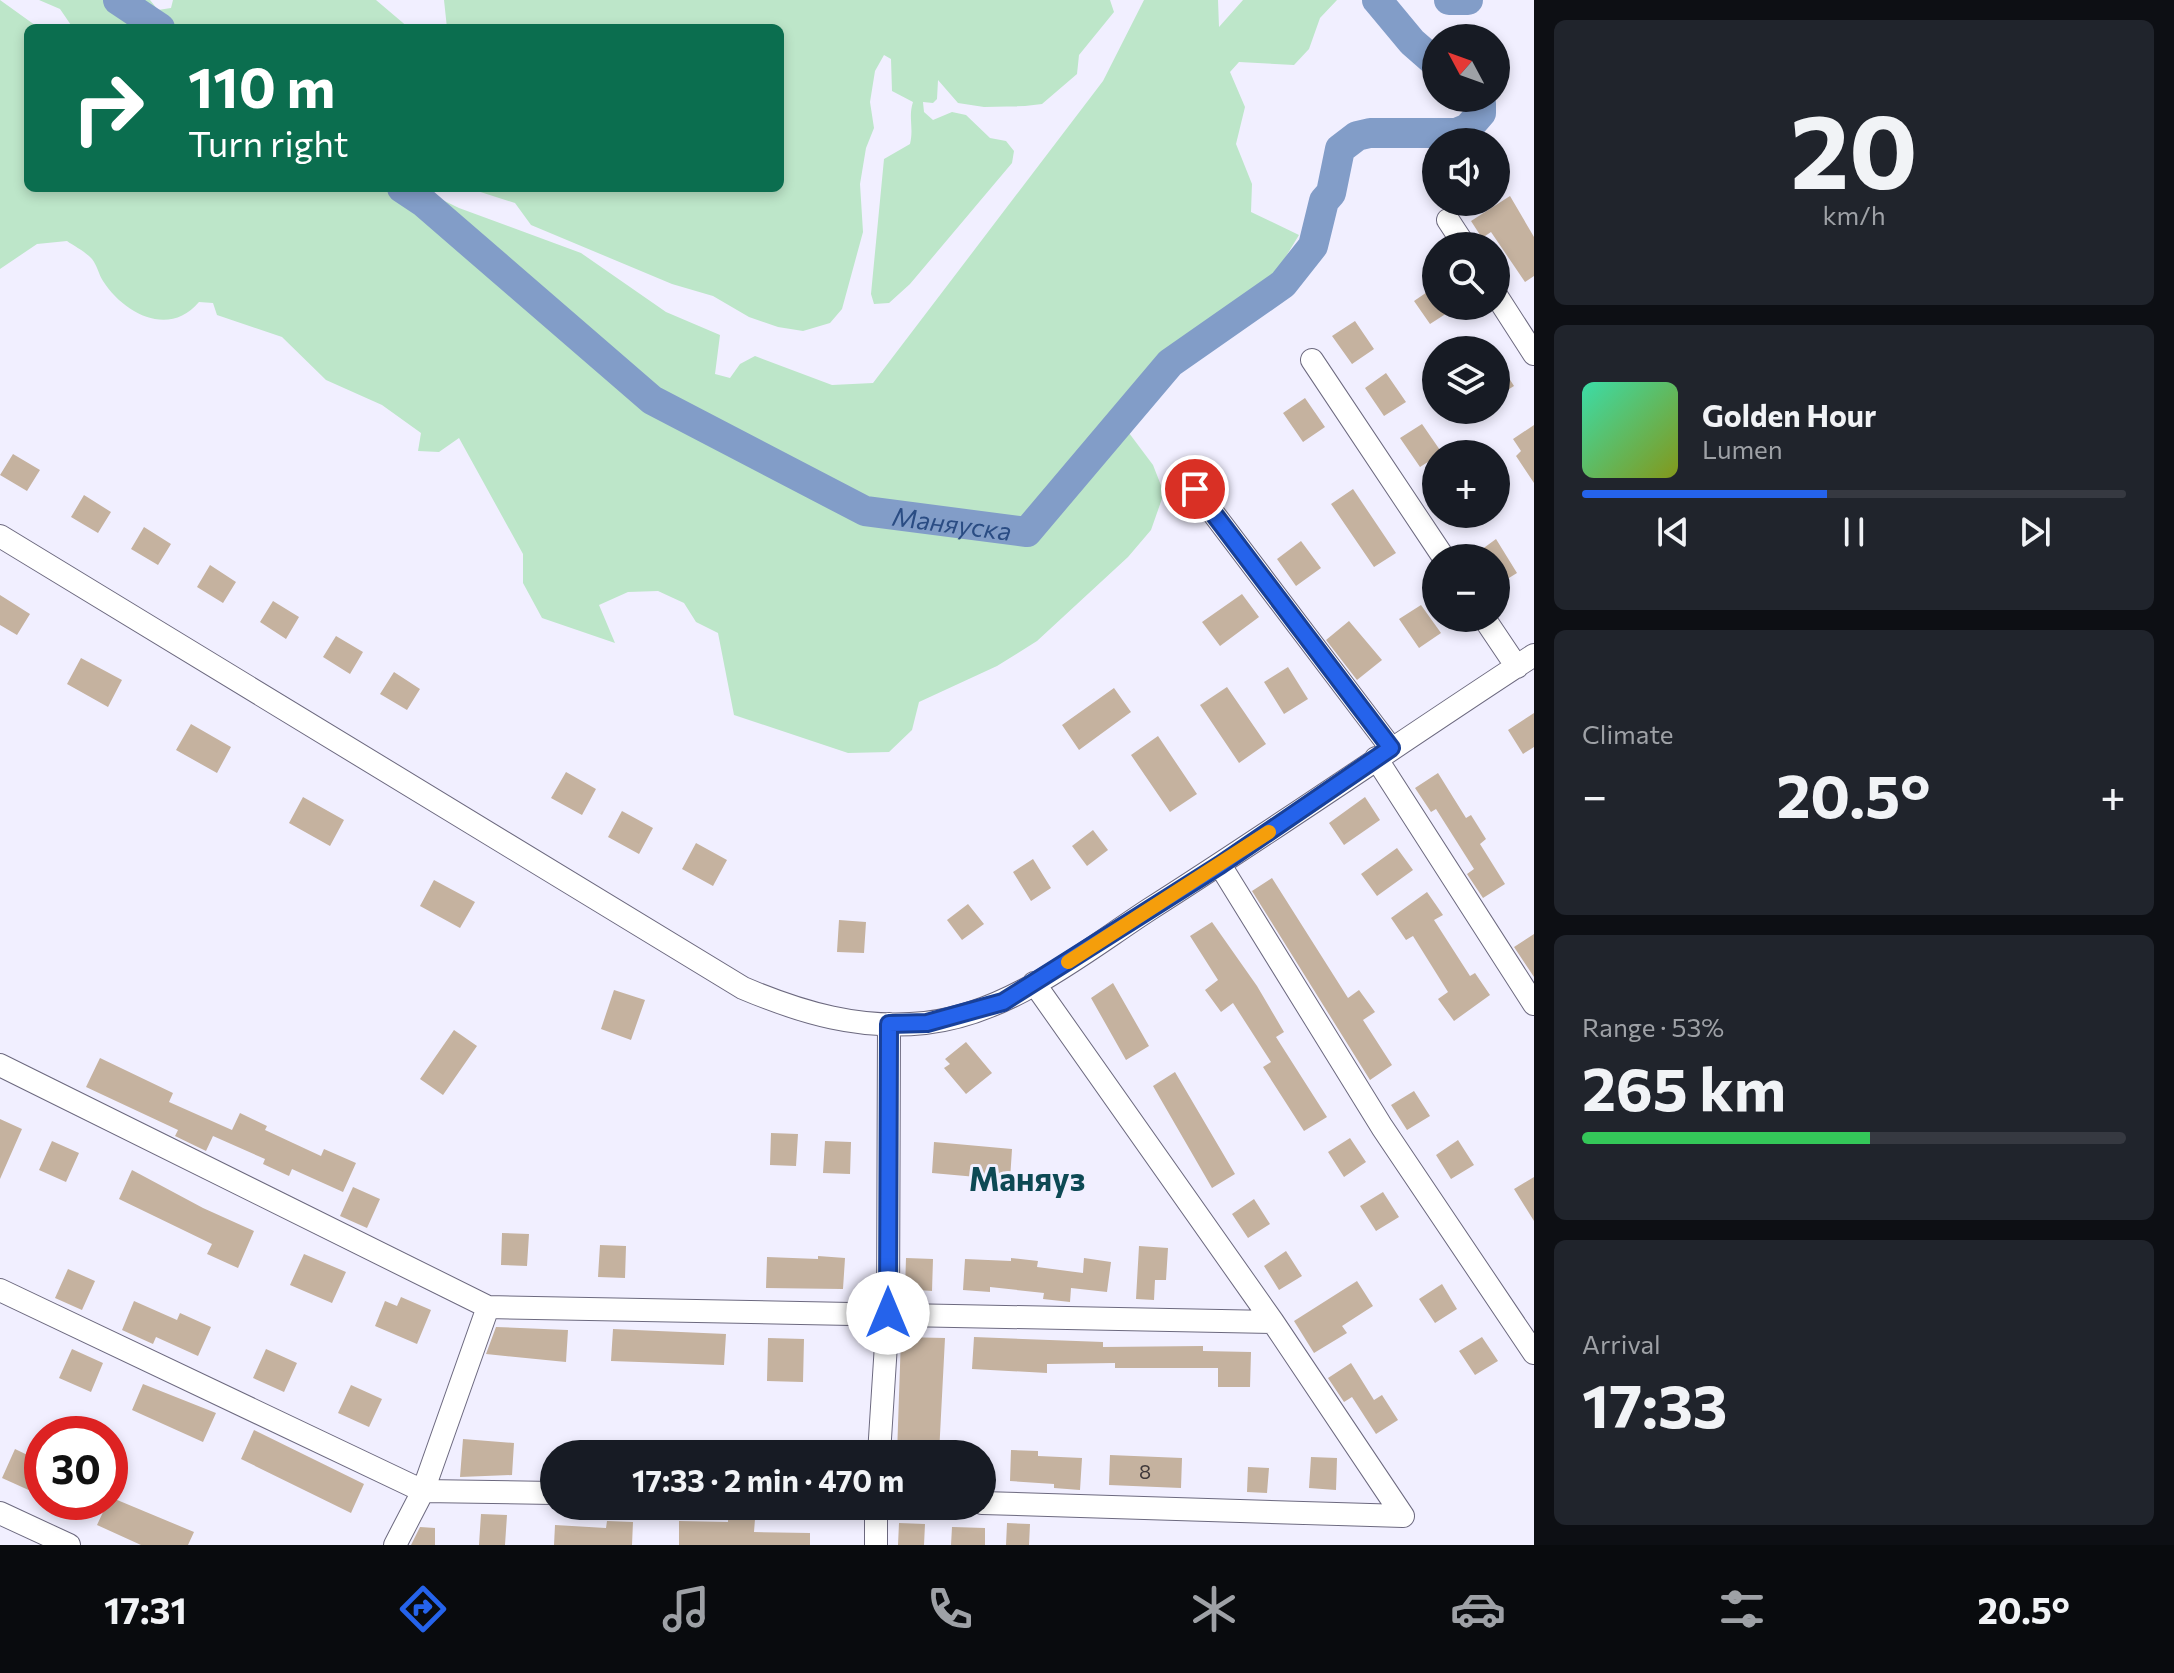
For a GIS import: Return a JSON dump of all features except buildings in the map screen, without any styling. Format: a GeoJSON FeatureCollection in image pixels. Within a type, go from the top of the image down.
{"type":"FeatureCollection","features":[{"type":"Feature","properties":{"kind":"street"},"geometry":{"type":"LineString","coordinates":[[1448,220],[1456,232]]}},
{"type":"Feature","properties":{"kind":"street"},"geometry":{"type":"LineString","coordinates":[[1510,317],[1534,354]]}},
{"type":"Feature","properties":{"kind":"street"},"geometry":{"type":"LineString","coordinates":[[1312,360],[1435,544]]}},
{"type":"Feature","properties":{"kind":"street"},"geometry":{"type":"LineString","coordinates":[[1195,489],[1384,753],[1534,1004]]}},
{"type":"Feature","properties":{"kind":"street"},"geometry":{"type":"LineString","coordinates":[[0,536],[743,988],[807,1014],[889,1024],[927,1023],[1003,1002],[1220,865],[1384,753],[1529,661],[1499,632]]}},
{"type":"Feature","properties":{"kind":"street"},"geometry":{"type":"LineString","coordinates":[[1220,865],[1374,1114],[1534,1353]]}},
{"type":"Feature","properties":{"kind":"street"},"geometry":{"type":"LineString","coordinates":[[996,1503],[1403,1516],[1273,1322],[1034,983]]}},
{"type":"Feature","properties":{"kind":"street"},"geometry":{"type":"LineString","coordinates":[[880,1440],[888,1313],[889,1024]]}},
{"type":"Feature","properties":{"kind":"street"},"geometry":{"type":"LineString","coordinates":[[0,1065],[488,1307],[1273,1322]]}},
{"type":"Feature","properties":{"kind":"street"},"geometry":{"type":"LineString","coordinates":[[0,1290],[423,1491],[540,1493]]}},
{"type":"Feature","properties":{"kind":"street"},"geometry":{"type":"LineString","coordinates":[[395,1545],[423,1491],[488,1307]]}},
{"type":"Feature","properties":{"kind":"street"},"geometry":{"type":"LineString","coordinates":[[0,1513],[69,1545]]}},
{"type":"Feature","properties":{"kind":"street"},"geometry":{"type":"LineString","coordinates":[[876,1520],[876,1545]]}},
{"type":"Feature","properties":{"kind":"green space"},"geometry":{"type":"Polygon","coordinates":[[[0,0],[33,24],[24,24],[24,192],[426,192],[459,208],[581,253],[666,312],[720,335],[715,374],[730,378],[740,364],[755,356],[832,385],[873,383],[1103,81],[1144,0],[1218,0],[1219,27],[1243,0],[1337,0],[1320,18],[1309,49],[1294,65],[1239,62],[1230,72],[1245,107],[1236,144],[1252,184],[1251,212],[1299,235],[1274,276],[1170,355],[1117,417],[1153,465],[1164,493],[1151,530],[1128,557],[1037,641],[997,666],[919,702],[912,730],[889,752],[848,753],[734,715],[718,633],[696,622],[684,603],[658,591],[628,592],[599,605],[615,643],[542,618],[523,583],[523,554],[459,438],[439,452],[418,451],[421,433],[382,405],[326,380],[282,337],[217,315],[213,303],[199,302],[187,313],[162,320],[135,312],[112,293],[92,259],[67,241],[37,244],[0,269],[0,0]]]}},
{"type":"Feature","properties":{"kind":"green space"},"geometry":{"type":"Polygon","coordinates":[[[39,0],[150,0],[158,10],[171,8],[173,0],[376,0],[404,24],[70,24],[60,9],[39,0]]]}},
{"type":"Feature","properties":{"kind":"green space"},"geometry":{"type":"Polygon","coordinates":[[[444,0],[1110,0],[1114,12],[1079,55],[1077,74],[1042,104],[984,107],[958,103],[938,80],[937,99],[933,103],[923,102],[924,112],[933,120],[952,112],[966,115],[990,138],[1006,141],[1014,151],[1012,163],[910,284],[889,303],[874,304],[871,294],[884,159],[910,144],[913,102],[892,91],[891,59],[884,55],[875,71],[870,102],[874,128],[866,148],[860,184],[863,232],[842,309],[830,323],[803,331],[778,327],[749,317],[713,296],[672,284],[531,225],[515,203],[481,192],[784,192],[784,24],[447,24],[444,0]]]}},
{"type":"Feature","properties":{"kind":"waterway","name":"Маняуска"},"geometry":{"type":"LineString","coordinates":[[118,0],[154,24]]}},
{"type":"Feature","properties":{"kind":"waterway","name":"Маняуска"},"geometry":{"type":"LineString","coordinates":[[1377,0],[1422,51]]}},
{"type":"Feature","properties":{"kind":"waterway","name":"Маняуска"},"geometry":{"type":"LineString","coordinates":[[1449,0],[1468,0]]}},
{"type":"Feature","properties":{"kind":"waterway","name":"Маняуска"},"geometry":{"type":"LineString","coordinates":[[408,192],[652,400],[865,511],[1027,532],[1170,363],[1283,284],[1313,246],[1324,201],[1331,193],[1340,149],[1357,136],[1370,133],[1456,133],[1468,128],[1481,112]]}},
{"type":"Feature","properties":{"kind":"slow traffic"},"geometry":{"type":"LineString","coordinates":[[1068,962],[1269,832]]}},
{"type":"Feature","properties":{"kind":"district","name":"Маняуз"},"geometry":{"type":"Point","coordinates":[1027,1178]}},
{"type":"Feature","properties":{"kind":"route"},"geometry":{"type":"LineString","coordinates":[[888,1313],[889,1024],[927,1023],[1003,1002],[1220,865],[1391,748],[1195,489]]}}]}
